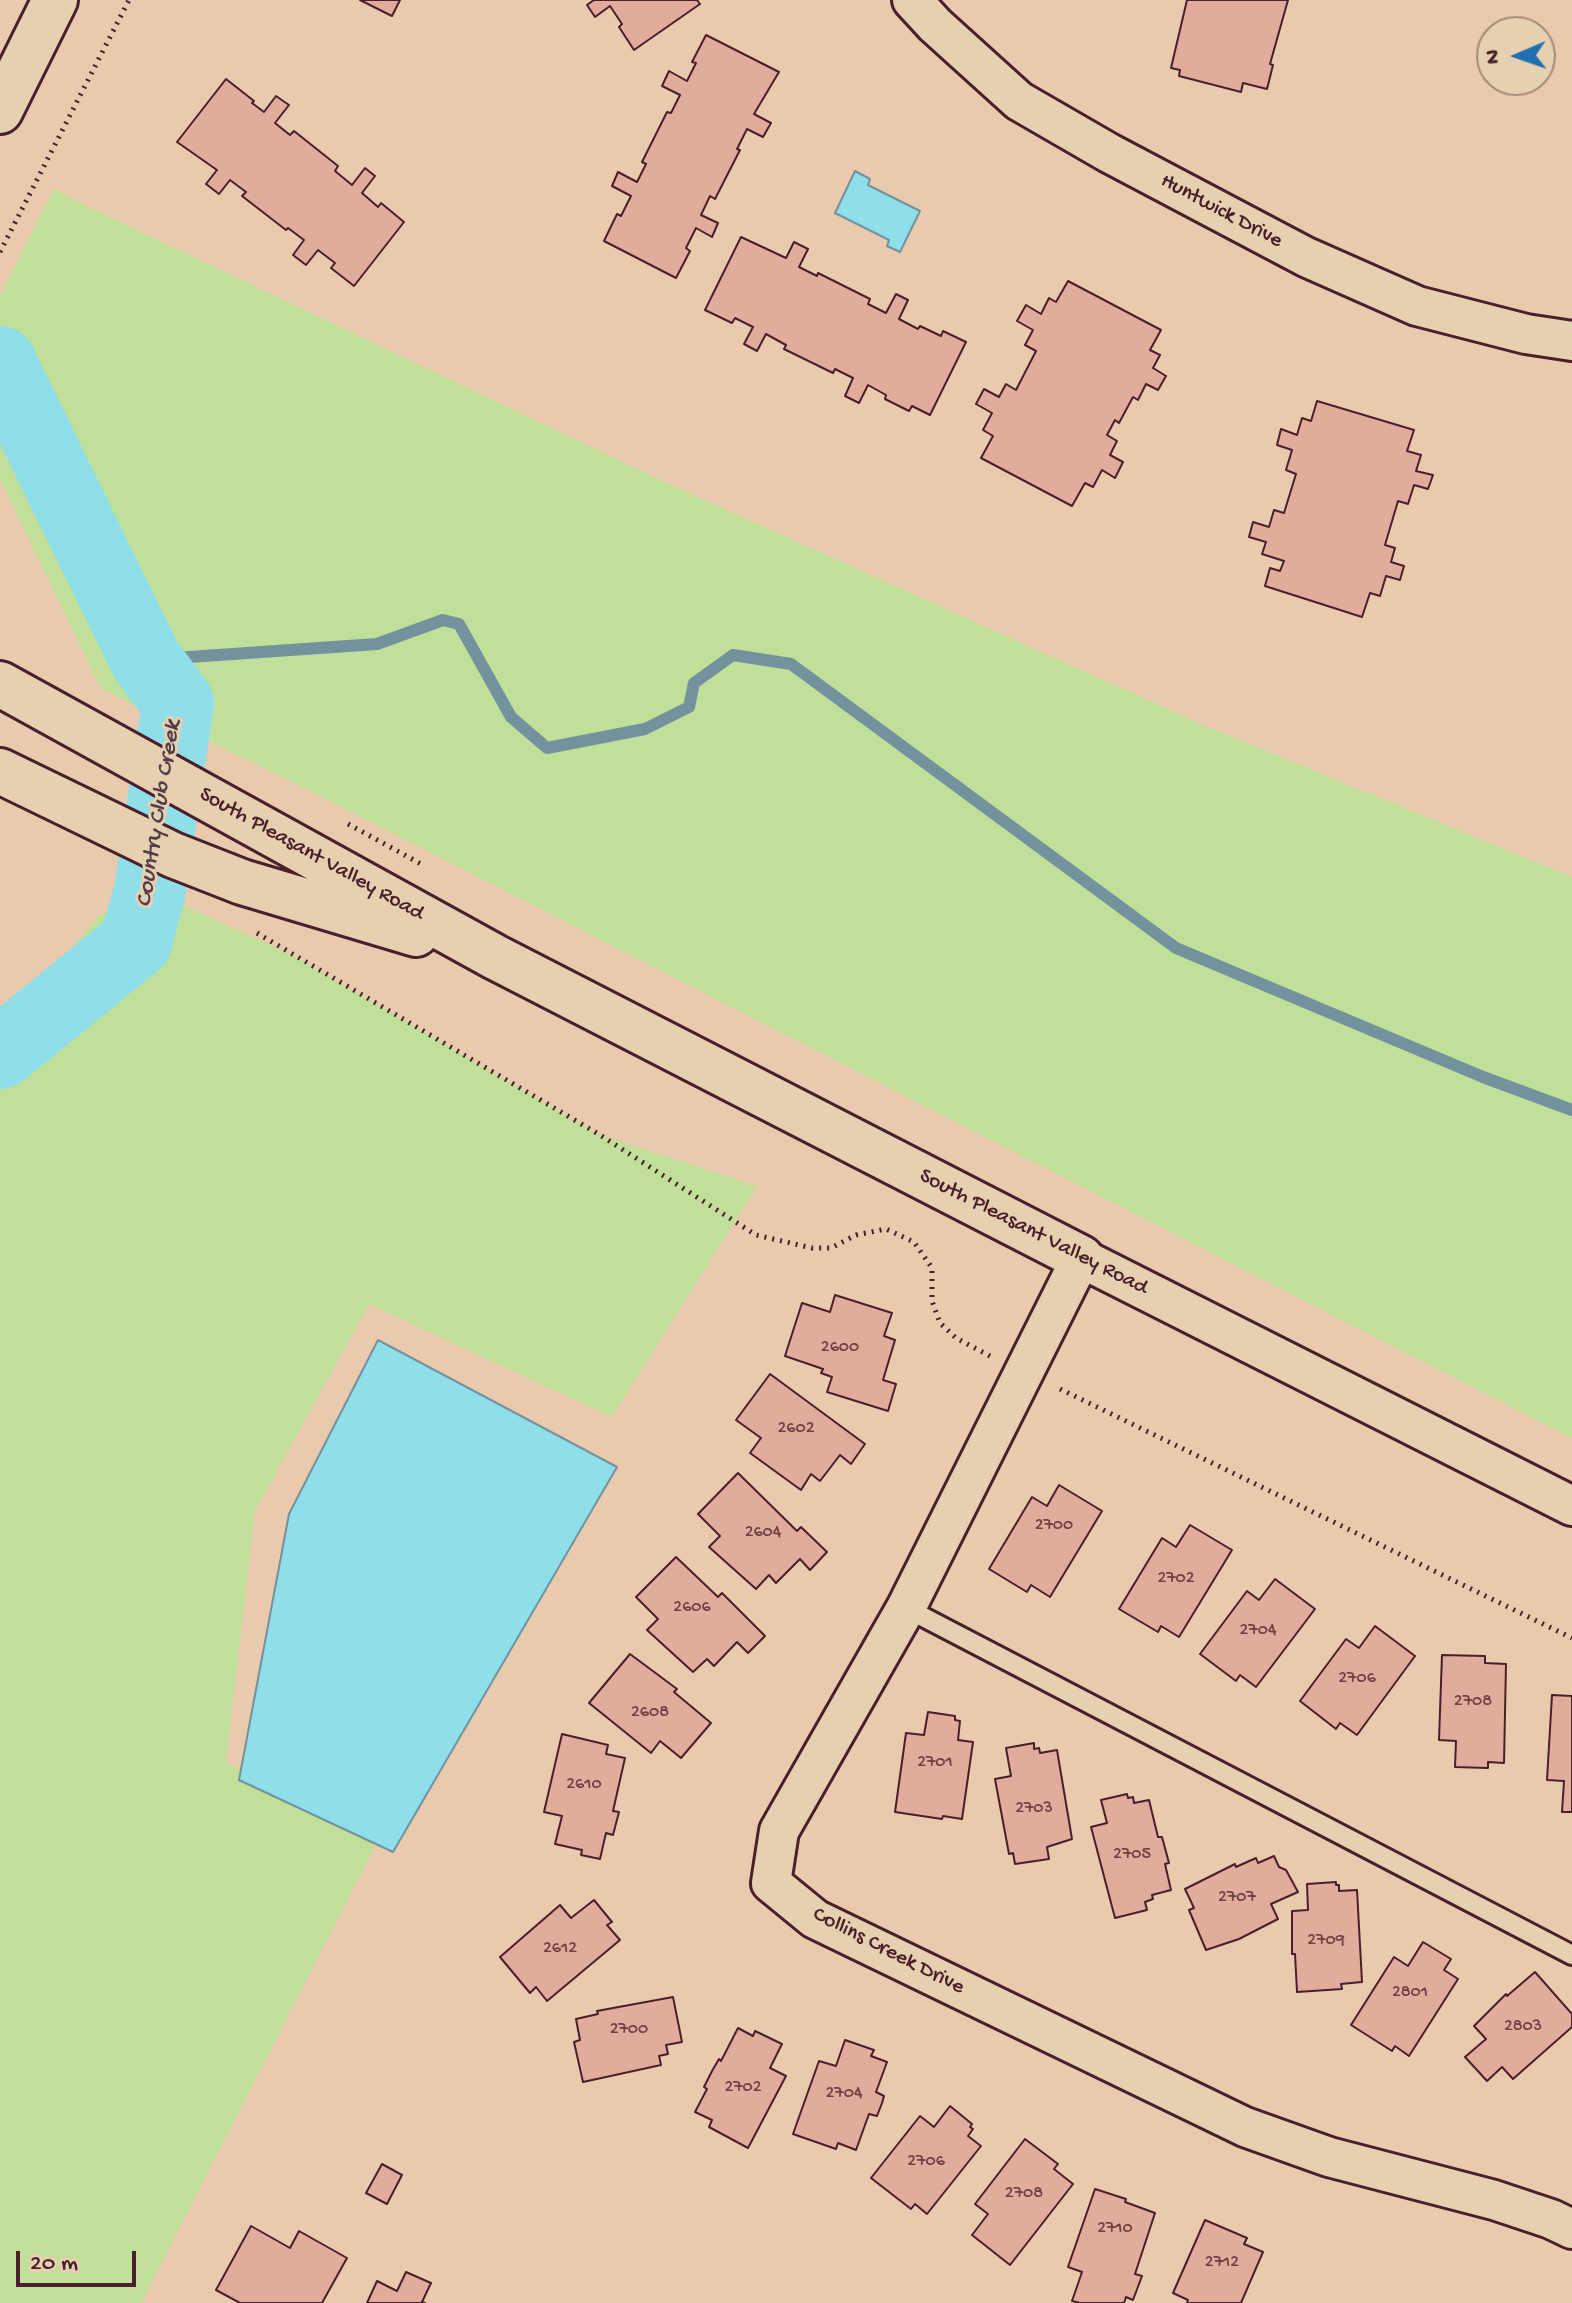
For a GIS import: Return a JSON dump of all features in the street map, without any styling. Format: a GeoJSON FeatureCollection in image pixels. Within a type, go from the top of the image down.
{"type":"FeatureCollection","features":[{"type":"Feature","properties":{"kind":"street"},"geometry":{"type":"LineString","coordinates":[[0,111],[55,0]]}},
{"type":"Feature","properties":{"kind":"street","name":"Huntwick Drive"},"geometry":{"type":"LineString","coordinates":[[912,0],[1019,101],[1109,153],[1306,257],[1417,306],[1526,334],[1572,341]]}},
{"type":"Feature","properties":{"kind":"street","name":"South Pleasant Valley Road"},"geometry":{"type":"LineString","coordinates":[[0,684],[495,957],[1572,1506]]}},
{"type":"Feature","properties":{"kind":"street","name":"South Pleasant Valley Road"},"geometry":{"type":"LineString","coordinates":[[0,771],[173,855],[242,882],[495,957]]}},
{"type":"Feature","properties":{"kind":"street","name":"Collins Creek Drive"},"geometry":{"type":"LineString","coordinates":[[1081,1258],[906,1608],[779,1831],[771,1883],[815,1919],[1245,2127],[1329,2157],[1494,2200],[1572,2229]]}},
{"type":"Feature","properties":{"kind":"lane"},"geometry":{"type":"LineString","coordinates":[[906,1608],[1572,1955]]}},
{"type":"Feature","properties":{"kind":"path"},"geometry":{"type":"LineString","coordinates":[[0,252],[129,0]]}},
{"type":"Feature","properties":{"kind":"path"},"geometry":{"type":"LineString","coordinates":[[255,931],[600,1135],[756,1235],[812,1248],[831,1248],[856,1235],[886,1229],[914,1242],[932,1268],[932,1301],[940,1323],[956,1338],[992,1356]]}},
{"type":"Feature","properties":{"kind":"path"},"geometry":{"type":"LineString","coordinates":[[1054,1386],[1572,1638]]}},
{"type":"Feature","properties":{"kind":"green space"},"geometry":{"type":"Polygon","coordinates":[[[54,188],[671,485],[1201,724],[1572,877],[1572,1438],[287,779],[101,689],[0,479],[0,296],[54,188]]]}},
{"type":"Feature","properties":{"kind":"green space"},"geometry":{"type":"Polygon","coordinates":[[[150,890],[294,956],[600,1135],[757,1186],[612,1417],[369,1304],[255,1511],[226,1762],[376,1844],[141,2303],[0,2303],[0,1038],[97,917],[150,890]]]}},
{"type":"Feature","properties":{"kind":"water"},"geometry":{"type":"Polygon","coordinates":[[[855,171],[870,179],[868,185],[920,211],[900,252],[887,246],[889,240],[835,213],[855,171]]]}},
{"type":"Feature","properties":{"kind":"water"},"geometry":{"type":"Polygon","coordinates":[[[378,1340],[617,1467],[393,1852],[239,1780],[289,1514],[378,1340]]]}},
{"type":"Feature","properties":{"kind":"building"},"geometry":{"type":"Polygon","coordinates":[[[360,0],[400,0],[392,16],[360,0]]]}},
{"type":"Feature","properties":{"kind":"building"},"geometry":{"type":"Polygon","coordinates":[[[594,0],[697,0],[700,4],[634,50],[610,6],[595,17],[587,5],[594,0]]]}},
{"type":"Feature","properties":{"kind":"building"},"geometry":{"type":"Polygon","coordinates":[[[1187,0],[1288,0],[1270,64],[1273,65],[1267,89],[1243,83],[1241,92],[1179,76],[1180,70],[1171,68],[1187,0]]]}},
{"type":"Feature","properties":{"kind":"building"},"geometry":{"type":"Polygon","coordinates":[[[706,35],[779,72],[754,114],[771,123],[763,137],[747,129],[715,199],[710,196],[701,215],[718,223],[712,237],[696,228],[686,248],[690,251],[676,278],[604,241],[617,214],[621,216],[631,196],[612,186],[618,172],[637,182],[646,164],[642,162],[667,112],[671,113],[680,95],[662,86],[669,71],[687,81],[696,63],[692,62],[706,35]]]}},
{"type":"Feature","properties":{"kind":"building"},"geometry":{"type":"Polygon","coordinates":[[[226,79],[264,112],[276,96],[289,105],[275,123],[290,135],[294,131],[338,166],[335,171],[352,185],[365,168],[375,176],[362,193],[378,207],[381,203],[404,222],[354,286],[331,268],[335,263],[318,250],[306,265],[293,255],[304,240],[242,196],[246,192],[230,180],[219,194],[206,184],[217,170],[177,142],[226,79]]]}},
{"type":"Feature","properties":{"kind":"building"},"geometry":{"type":"Polygon","coordinates":[[[741,237],[786,258],[794,242],[808,249],[799,267],[870,299],[868,304],[886,313],[896,294],[908,300],[899,319],[918,329],[920,326],[941,336],[943,331],[966,342],[930,415],[912,406],[909,411],[885,399],[886,395],[868,385],[859,403],[845,396],[853,378],[835,369],[833,373],[784,349],[786,345],[766,334],[757,351],[744,344],[753,327],[735,318],[732,323],[705,310],[741,237]]]}},
{"type":"Feature","properties":{"kind":"building"},"geometry":{"type":"Polygon","coordinates":[[[1068,281],[1161,330],[1150,350],[1160,355],[1153,368],[1166,376],[1158,390],[1146,384],[1138,400],[1133,397],[1119,423],[1115,420],[1107,435],[1117,441],[1110,455],[1123,462],[1115,478],[1102,470],[1093,487],[1085,483],[1072,506],[981,458],[993,436],[983,430],[992,413],[976,404],[984,389],[999,397],[1006,384],[1016,390],[1036,351],[1025,345],[1033,330],[1017,321],[1026,305],[1041,314],[1049,298],[1056,302],[1068,281]]]}},
{"type":"Feature","properties":{"kind":"building"},"geometry":{"type":"Polygon","coordinates":[[[1317,401],[1414,430],[1407,451],[1421,455],[1416,471],[1433,475],[1428,489],[1414,485],[1408,504],[1398,501],[1385,545],[1395,548],[1391,562],[1404,566],[1400,580],[1386,576],[1380,596],[1370,593],[1362,617],[1265,586],[1270,568],[1280,571],[1284,561],[1262,554],[1266,542],[1249,537],[1253,522],[1269,527],[1274,510],[1284,513],[1296,474],[1286,470],[1292,450],[1277,445],[1281,429],[1297,435],[1302,418],[1311,421],[1317,401]]]}},
{"type":"Feature","properties":{"kind":"building"},"geometry":{"type":"Polygon","coordinates":[[[835,1295],[892,1313],[884,1336],[895,1340],[883,1380],[896,1384],[888,1411],[827,1392],[832,1377],[821,1373],[823,1369],[785,1356],[802,1303],[830,1312],[835,1295]]]}},
{"type":"Feature","properties":{"kind":"building"},"geometry":{"type":"Polygon","coordinates":[[[770,1374],[865,1444],[851,1464],[840,1455],[820,1481],[811,1474],[801,1490],[750,1453],[761,1438],[736,1420],[770,1374]]]}},
{"type":"Feature","properties":{"kind":"building"},"geometry":{"type":"Polygon","coordinates":[[[738,1473],[797,1531],[801,1527],[827,1552],[810,1570],[800,1559],[776,1583],[769,1575],[756,1589],[709,1547],[720,1536],[698,1514],[738,1473]]]}},
{"type":"Feature","properties":{"kind":"building"},"geometry":{"type":"Polygon","coordinates":[[[1059,1485],[1102,1511],[1050,1597],[1031,1585],[1027,1592],[989,1569],[1032,1497],[1047,1506],[1059,1485]]]}},
{"type":"Feature","properties":{"kind":"building"},"geometry":{"type":"Polygon","coordinates":[[[1190,1525],[1232,1550],[1179,1637],[1161,1626],[1158,1632],[1119,1609],[1162,1538],[1176,1547],[1190,1525]]]}},
{"type":"Feature","properties":{"kind":"building"},"geometry":{"type":"Polygon","coordinates":[[[676,1557],[718,1597],[722,1593],[765,1636],[748,1653],[737,1642],[714,1666],[707,1659],[693,1672],[647,1630],[658,1619],[636,1597],[676,1557]]]}},
{"type":"Feature","properties":{"kind":"building"},"geometry":{"type":"Polygon","coordinates":[[[1275,1579],[1315,1609],[1256,1687],[1240,1675],[1236,1681],[1200,1654],[1247,1591],[1259,1600],[1275,1579]]]}},
{"type":"Feature","properties":{"kind":"building"},"geometry":{"type":"Polygon","coordinates":[[[1375,1626],[1415,1656],[1357,1735],[1340,1723],[1336,1729],[1300,1701],[1346,1639],[1359,1648],[1375,1626]]]}},
{"type":"Feature","properties":{"kind":"building"},"geometry":{"type":"Polygon","coordinates":[[[630,1654],[677,1689],[674,1692],[711,1723],[681,1758],[660,1741],[651,1753],[589,1703],[630,1654]]]}},
{"type":"Feature","properties":{"kind":"building"},"geometry":{"type":"Polygon","coordinates":[[[1442,1655],[1485,1656],[1485,1663],[1506,1664],[1504,1763],[1488,1762],[1488,1768],[1455,1767],[1456,1741],[1439,1740],[1442,1655]]]}},
{"type":"Feature","properties":{"kind":"building"},"geometry":{"type":"Polygon","coordinates":[[[1552,1695],[1572,1696],[1572,1812],[1562,1812],[1564,1781],[1547,1780],[1552,1695]]]}},
{"type":"Feature","properties":{"kind":"building"},"geometry":{"type":"Polygon","coordinates":[[[928,1712],[955,1716],[955,1720],[960,1721],[958,1740],[973,1742],[962,1819],[895,1812],[906,1733],[924,1735],[928,1712]]]}},
{"type":"Feature","properties":{"kind":"building"},"geometry":{"type":"Polygon","coordinates":[[[562,1734],[608,1745],[606,1754],[625,1758],[613,1811],[619,1812],[613,1835],[606,1833],[600,1859],[581,1855],[582,1850],[555,1844],[562,1816],[544,1812],[562,1734]]]}},
{"type":"Feature","properties":{"kind":"building"},"geometry":{"type":"Polygon","coordinates":[[[1034,1743],[1034,1749],[1039,1748],[1040,1753],[1057,1750],[1072,1839],[1047,1847],[1049,1859],[1015,1864],[1013,1853],[1009,1854],[995,1779],[1011,1776],[1006,1748],[1034,1743]]]}},
{"type":"Feature","properties":{"kind":"building"},"geometry":{"type":"Polygon","coordinates":[[[1127,1794],[1128,1798],[1133,1797],[1134,1803],[1149,1800],[1158,1837],[1162,1837],[1169,1863],[1165,1864],[1171,1890],[1152,1895],[1153,1899],[1145,1902],[1147,1910],[1115,1918],[1091,1827],[1107,1823],[1101,1800],[1127,1794]]]}},
{"type":"Feature","properties":{"kind":"building"},"geometry":{"type":"Polygon","coordinates":[[[1274,1856],[1298,1892],[1271,1904],[1278,1919],[1239,1939],[1206,1950],[1189,1910],[1194,1908],[1185,1889],[1235,1864],[1236,1867],[1256,1858],[1258,1863],[1274,1856]]]}},
{"type":"Feature","properties":{"kind":"building"},"geometry":{"type":"Polygon","coordinates":[[[1336,1882],[1339,1891],[1357,1890],[1362,1982],[1341,1984],[1342,1989],[1297,1992],[1295,1954],[1292,1954],[1292,1911],[1308,1910],[1307,1884],[1336,1882]]]}},
{"type":"Feature","properties":{"kind":"building"},"geometry":{"type":"Polygon","coordinates":[[[594,1900],[612,1922],[607,1925],[620,1940],[547,2001],[536,1987],[530,1993],[500,1957],[560,1905],[571,1918],[594,1900]]]}},
{"type":"Feature","properties":{"kind":"building"},"geometry":{"type":"Polygon","coordinates":[[[1423,1942],[1451,1959],[1444,1970],[1458,1979],[1409,2056],[1395,2046],[1392,2051],[1351,2025],[1394,1957],[1408,1966],[1423,1942]]]}},
{"type":"Feature","properties":{"kind":"building"},"geometry":{"type":"Polygon","coordinates":[[[1535,1972],[1572,2014],[1572,2027],[1513,2079],[1502,2067],[1487,2081],[1465,2057],[1486,2039],[1474,2026],[1506,1994],[1535,1972]]]}},
{"type":"Feature","properties":{"kind":"building"},"geometry":{"type":"Polygon","coordinates":[[[673,1997],[682,2042],[666,2045],[668,2054],[659,2056],[661,2065],[583,2082],[574,2042],[580,2040],[576,2019],[598,2014],[597,2011],[673,1997]]]}},
{"type":"Feature","properties":{"kind":"building"},"geometry":{"type":"Polygon","coordinates":[[[738,2028],[753,2036],[755,2031],[782,2044],[770,2068],[786,2076],[748,2148],[709,2127],[712,2120],[695,2112],[712,2071],[719,2059],[721,2061],[738,2028]]]}},
{"type":"Feature","properties":{"kind":"building"},"geometry":{"type":"Polygon","coordinates":[[[845,2040],[874,2050],[871,2056],[887,2062],[876,2092],[884,2096],[882,2103],[877,2116],[869,2114],[856,2150],[838,2143],[836,2149],[793,2134],[819,2061],[836,2066],[845,2040]]]}},
{"type":"Feature","properties":{"kind":"building"},"geometry":{"type":"Polygon","coordinates":[[[950,2106],[972,2124],[970,2127],[973,2129],[968,2136],[981,2146],[927,2214],[915,2204],[911,2209],[871,2178],[920,2116],[934,2127],[950,2106]]]}},
{"type":"Feature","properties":{"kind":"building"},"geometry":{"type":"Polygon","coordinates":[[[1025,2139],[1058,2164],[1054,2169],[1073,2184],[1010,2265],[972,2235],[988,2214],[975,2204],[1025,2139]]]}},
{"type":"Feature","properties":{"kind":"building"},"geometry":{"type":"Polygon","coordinates":[[[382,2164],[402,2175],[387,2204],[366,2193],[382,2164]]]}},
{"type":"Feature","properties":{"kind":"building"},"geometry":{"type":"Polygon","coordinates":[[[1095,2189],[1155,2213],[1135,2274],[1142,2276],[1133,2300],[1126,2297],[1124,2303],[1072,2301],[1082,2272],[1068,2267],[1095,2189]]]}},
{"type":"Feature","properties":{"kind":"building"},"geometry":{"type":"Polygon","coordinates":[[[1205,2220],[1247,2238],[1244,2244],[1263,2252],[1241,2303],[1187,2303],[1188,2300],[1173,2293],[1205,2220]]]}},
{"type":"Feature","properties":{"kind":"building"},"geometry":{"type":"Polygon","coordinates":[[[251,2226],[290,2248],[299,2231],[347,2258],[322,2303],[240,2303],[216,2290],[251,2226]]]}},
{"type":"Feature","properties":{"kind":"building"},"geometry":{"type":"Polygon","coordinates":[[[406,2272],[431,2283],[422,2302],[425,2303],[367,2303],[377,2281],[397,2291],[406,2272]]]}},
{"type":"Feature","properties":{"kind":"waterway","name":"Country Club Creek"},"geometry":{"type":"LineString","coordinates":[[0,362],[146,660],[178,703],[150,890],[136,942],[0,1053]]}},
{"type":"Feature","properties":{"kind":"waterway"},"geometry":{"type":"LineString","coordinates":[[146,660],[377,644],[443,620],[459,624],[511,717],[547,748],[645,729],[689,707],[694,683],[733,655],[791,664],[1176,948],[1483,1077],[1572,1110]]}}]}
